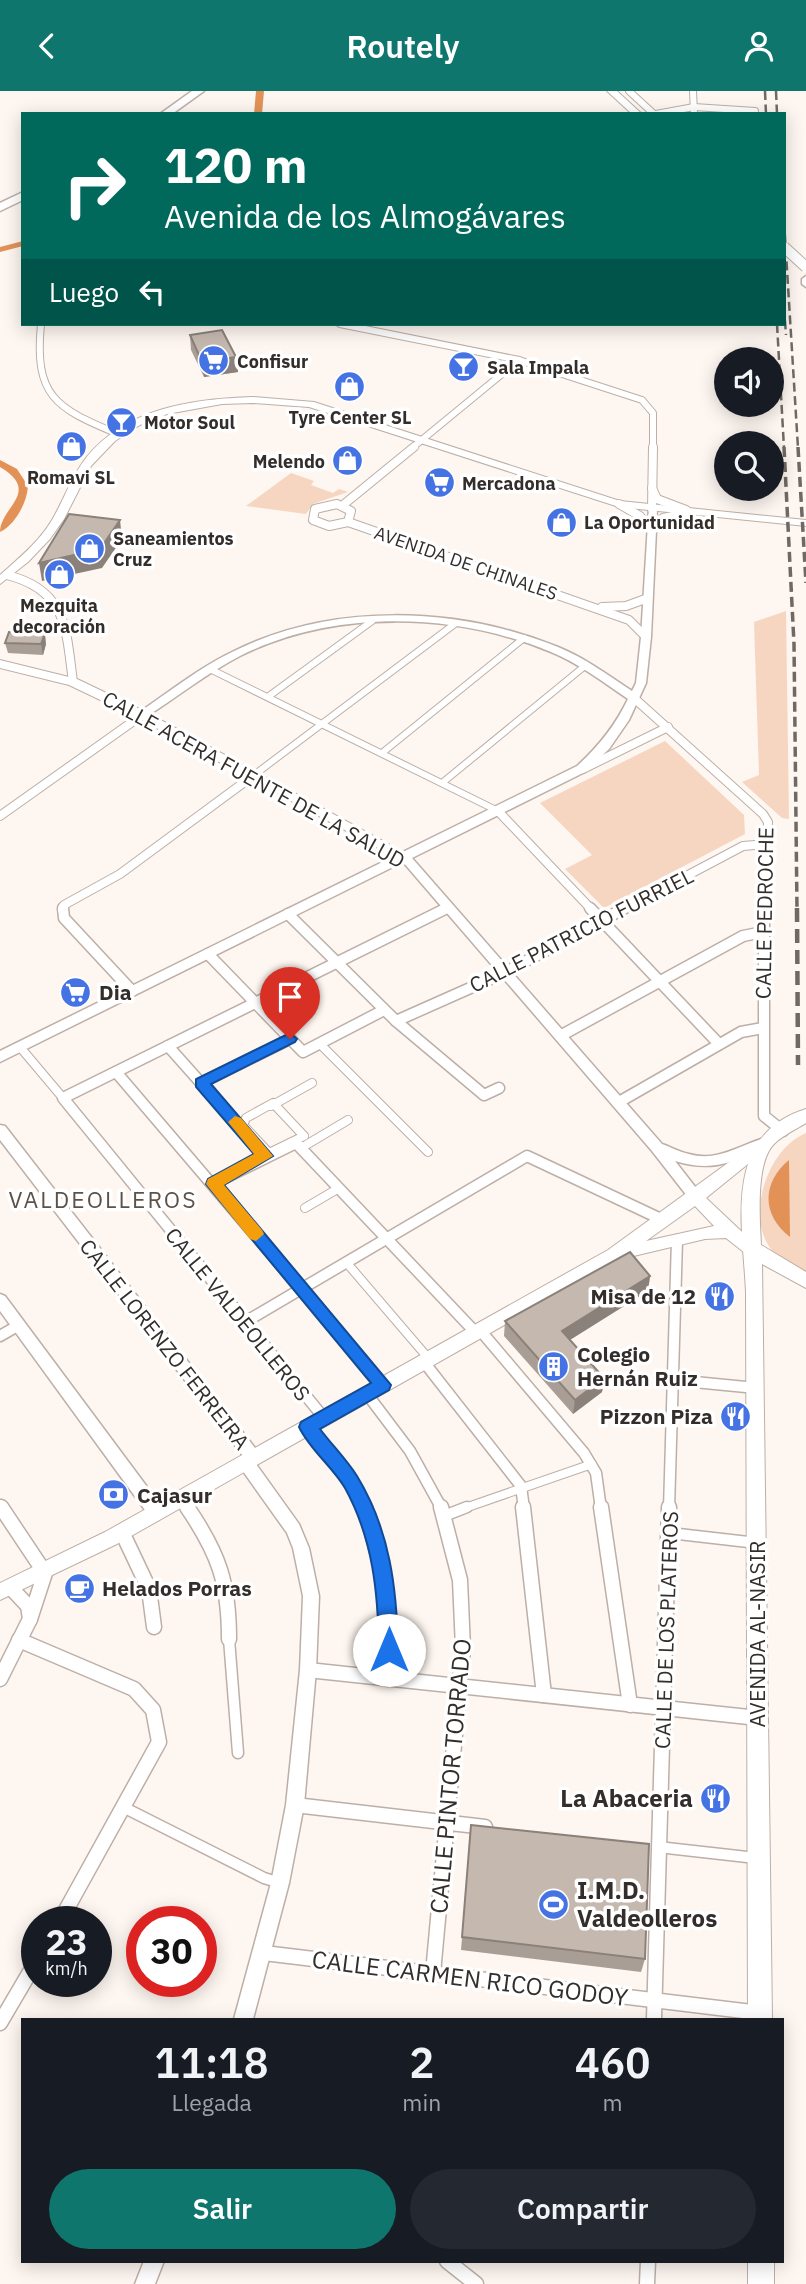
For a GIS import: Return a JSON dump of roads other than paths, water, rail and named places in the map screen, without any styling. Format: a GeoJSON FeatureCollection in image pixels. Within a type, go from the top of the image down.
{"type":"FeatureCollection","features":[{"type":"Feature","properties":{"kind":"highway"},"geometry":{"type":"LineString","coordinates":[[157,112],[187,91]]}},
{"type":"Feature","properties":{"kind":"highway"},"geometry":{"type":"LineString","coordinates":[[168,112],[199,91]]}},
{"type":"Feature","properties":{"kind":"highway"},"geometry":{"type":"LineString","coordinates":[[0,208],[21,196]]}},
{"type":"Feature","properties":{"kind":"highway"},"geometry":{"type":"LineString","coordinates":[[0,215],[21,203]]}},
{"type":"Feature","properties":{"kind":"main road"},"geometry":{"type":"LineString","coordinates":[[612,91],[636,112]]}},
{"type":"Feature","properties":{"kind":"main road"},"geometry":{"type":"LineString","coordinates":[[786,249],[806,267]]}},
{"type":"Feature","properties":{"kind":"main road"},"geometry":{"type":"LineString","coordinates":[[4,578],[48,535],[93,457],[118,434],[174,410],[226,400],[260,399],[310,404],[619,504],[675,512],[806,523]]}},
{"type":"Feature","properties":{"kind":"main road"},"geometry":{"type":"LineString","coordinates":[[675,512],[806,515]]}},
{"type":"Feature","properties":{"kind":"main road","name":"CALLE ACERA FUENTE DE LA SALUD"},"geometry":{"type":"LineString","coordinates":[[0,664],[73,682],[142,715],[405,857]]}},
{"type":"Feature","properties":{"kind":"main road"},"geometry":{"type":"LineString","coordinates":[[6,1591],[122,1532],[614,1255],[696,1197],[765,1142],[804,1119]]}},
{"type":"Feature","properties":{"kind":"main road","name":"AVENIDA AL-NASIR"},"geometry":{"type":"LineString","coordinates":[[760,2016],[756,1388],[751,1194],[765,1142]]}},
{"type":"Feature","properties":{"kind":"main road"},"geometry":{"type":"LineString","coordinates":[[696,1197],[729,1231],[751,1248],[806,1281]]}},
{"type":"Feature","properties":{"kind":"main road"},"geometry":{"type":"LineString","coordinates":[[614,1255],[729,1231]]}},
{"type":"Feature","properties":{"kind":"main road"},"geometry":{"type":"LineString","coordinates":[[761,2263],[761,2284]]}},
{"type":"Feature","properties":{"kind":"street"},"geometry":{"type":"LineString","coordinates":[[629,91],[653,112]]}},
{"type":"Feature","properties":{"kind":"street"},"geometry":{"type":"LineString","coordinates":[[693,91],[694,111],[755,110]]}},
{"type":"Feature","properties":{"kind":"street"},"geometry":{"type":"LineString","coordinates":[[806,279],[806,284]]}},
{"type":"Feature","properties":{"kind":"street"},"geometry":{"type":"LineString","coordinates":[[41,326],[38,366],[44,385],[64,407],[118,434]]}},
{"type":"Feature","properties":{"kind":"street"},"geometry":{"type":"LineString","coordinates":[[350,326],[519,360],[624,392],[646,403],[653,413],[652,509],[641,683],[605,746],[581,769]]}},
{"type":"Feature","properties":{"kind":"street"},"geometry":{"type":"LineString","coordinates":[[348,521],[352,515],[343,505],[519,360]]}},
{"type":"Feature","properties":{"kind":"street"},"geometry":{"type":"LineString","coordinates":[[652,488],[657,499],[665,504],[703,512]]}},
{"type":"Feature","properties":{"kind":"street"},"geometry":{"type":"LineString","coordinates":[[619,504],[640,516],[651,530]]}},
{"type":"Feature","properties":{"kind":"street","name":"AVENIDA DE CHINALES"},"geometry":{"type":"LineString","coordinates":[[343,505],[319,506],[311,516],[317,523],[329,526],[348,521],[585,604],[629,620],[641,628],[646,637]]}},
{"type":"Feature","properties":{"kind":"street"},"geometry":{"type":"LineString","coordinates":[[651,530],[663,517],[688,513]]}},
{"type":"Feature","properties":{"kind":"street"},"geometry":{"type":"LineString","coordinates":[[4,578],[37,585],[52,600],[65,631],[73,682]]}},
{"type":"Feature","properties":{"kind":"street","name":"AVENIDA DE CHINALES"},"geometry":{"type":"LineString","coordinates":[[585,604],[618,607],[648,598]]}},
{"type":"Feature","properties":{"kind":"street"},"geometry":{"type":"LineString","coordinates":[[0,816],[142,715],[212,670],[266,642],[306,631],[372,621],[456,623],[524,639],[586,665],[634,698]]}},
{"type":"Feature","properties":{"kind":"street"},"geometry":{"type":"LineString","coordinates":[[269,696],[372,621]]}},
{"type":"Feature","properties":{"kind":"street"},"geometry":{"type":"LineString","coordinates":[[132,991],[64,918],[61,912],[64,905],[120,874],[456,623]]}},
{"type":"Feature","properties":{"kind":"street"},"geometry":{"type":"LineString","coordinates":[[382,753],[524,639]]}},
{"type":"Feature","properties":{"kind":"street"},"geometry":{"type":"LineString","coordinates":[[442,783],[586,665]]}},
{"type":"Feature","properties":{"kind":"street"},"geometry":{"type":"LineString","coordinates":[[212,670],[498,811],[719,1044]]}},
{"type":"Feature","properties":{"kind":"street","name":"CALLE PEDROCHE"},"geometry":{"type":"LineString","coordinates":[[634,698],[763,814],[768,822],[763,932],[764,1116],[782,1131]]}},
{"type":"Feature","properties":{"kind":"street"},"geometry":{"type":"LineString","coordinates":[[0,1057],[668,727]]}},
{"type":"Feature","properties":{"kind":"street","name":"CALLE PATRICIO FURRIEL"},"geometry":{"type":"LineString","coordinates":[[396,1021],[505,973],[743,846],[767,843]]}},
{"type":"Feature","properties":{"kind":"street","name":"CALLE ACERA FUENTE DE LA SALUD"},"geometry":{"type":"LineString","coordinates":[[405,857],[657,1147],[696,1197]]}},
{"type":"Feature","properties":{"kind":"street"},"geometry":{"type":"LineString","coordinates":[[63,1098],[448,908]]}},
{"type":"Feature","properties":{"kind":"street"},"geometry":{"type":"LineString","coordinates":[[288,914],[384,1010],[484,1095],[499,1088]]}},
{"type":"Feature","properties":{"kind":"street"},"geometry":{"type":"LineString","coordinates":[[560,1036],[658,980],[743,936],[763,932]]}},
{"type":"Feature","properties":{"kind":"street"},"geometry":{"type":"LineString","coordinates":[[208,954],[303,1052],[384,1010]]}},
{"type":"Feature","properties":{"kind":"street"},"geometry":{"type":"LineString","coordinates":[[619,1103],[741,1032],[762,1028]]}},
{"type":"Feature","properties":{"kind":"street"},"geometry":{"type":"LineString","coordinates":[[201,1083],[290,1039]]}},
{"type":"Feature","properties":{"kind":"street"},"geometry":{"type":"LineString","coordinates":[[320,1044],[428,1152]]}},
{"type":"Feature","properties":{"kind":"street"},"geometry":{"type":"LineString","coordinates":[[168,1045],[269,1153],[304,1136],[274,1104]]}},
{"type":"Feature","properties":{"kind":"street","name":"CALLE VALDEOLLEROS"},"geometry":{"type":"LineString","coordinates":[[20,1047],[324,1418]]}},
{"type":"Feature","properties":{"kind":"street","name":"CALLE PINTOR TORRADO"},"geometry":{"type":"LineString","coordinates":[[116,1072],[302,1288],[375,1389],[416,1459],[444,1515],[459,1575],[462,1687],[433,1973]]}},
{"type":"Feature","properties":{"kind":"street"},"geometry":{"type":"LineString","coordinates":[[241,1123],[312,1083]]}},
{"type":"Feature","properties":{"kind":"street"},"geometry":{"type":"LineString","coordinates":[[300,1148],[348,1120]]}},
{"type":"Feature","properties":{"kind":"street"},"geometry":{"type":"LineString","coordinates":[[241,1123],[268,1159],[296,1143],[478,1332],[592,1464],[630,1705]]}},
{"type":"Feature","properties":{"kind":"street","name":"CALLE LORENZO FERREIRA"},"geometry":{"type":"LineString","coordinates":[[0,1130],[250,1460],[284,1513],[301,1548],[312,1596],[309,1670],[295,1805],[281,1883],[244,2018]]}},
{"type":"Feature","properties":{"kind":"street"},"geometry":{"type":"LineString","coordinates":[[657,1147],[696,1164],[716,1161],[765,1142]]}},
{"type":"Feature","properties":{"kind":"street"},"geometry":{"type":"LineString","coordinates":[[214,1184],[265,1156]]}},
{"type":"Feature","properties":{"kind":"street"},"geometry":{"type":"LineString","coordinates":[[245,1322],[527,1156],[663,1220]]}},
{"type":"Feature","properties":{"kind":"street"},"geometry":{"type":"LineString","coordinates":[[305,1208],[339,1188]]}},
{"type":"Feature","properties":{"kind":"street","name":"CALLE DE LOS PLATEROS"},"geometry":{"type":"LineString","coordinates":[[654,2018],[653,1846],[664,1708],[677,1240]]}},
{"type":"Feature","properties":{"kind":"street"},"geometry":{"type":"LineString","coordinates":[[346,1262],[427,1360],[521,1486],[544,1695]]}},
{"type":"Feature","properties":{"kind":"street"},"geometry":{"type":"LineString","coordinates":[[0,1300],[156,1512]]}},
{"type":"Feature","properties":{"kind":"street"},"geometry":{"type":"LineString","coordinates":[[0,1336],[19,1325]]}},
{"type":"Feature","properties":{"kind":"street"},"geometry":{"type":"LineString","coordinates":[[674,1380],[756,1388]]}},
{"type":"Feature","properties":{"kind":"street"},"geometry":{"type":"LineString","coordinates":[[307,1427],[351,1482],[380,1548],[388,1600],[388,1679]]}},
{"type":"Feature","properties":{"kind":"street"},"geometry":{"type":"LineString","coordinates":[[444,1515],[521,1486],[592,1464]]}},
{"type":"Feature","properties":{"kind":"street"},"geometry":{"type":"LineString","coordinates":[[181,1498],[212,1543],[227,1580],[238,1753]]}},
{"type":"Feature","properties":{"kind":"street"},"geometry":{"type":"LineString","coordinates":[[0,1506],[45,1573],[30,1619],[0,1679]]}},
{"type":"Feature","properties":{"kind":"street"},"geometry":{"type":"LineString","coordinates":[[122,1532],[150,1585],[154,1599],[154,1627]]}},
{"type":"Feature","properties":{"kind":"street"},"geometry":{"type":"LineString","coordinates":[[670,1534],[757,1543]]}},
{"type":"Feature","properties":{"kind":"street"},"geometry":{"type":"LineString","coordinates":[[6,1591],[27,1606],[30,1619]]}},
{"type":"Feature","properties":{"kind":"street"},"geometry":{"type":"LineString","coordinates":[[19,1640],[134,1689],[153,1710],[159,1742],[68,1906]]}},
{"type":"Feature","properties":{"kind":"street"},"geometry":{"type":"LineString","coordinates":[[309,1670],[758,1718]]}},
{"type":"Feature","properties":{"kind":"street"},"geometry":{"type":"LineString","coordinates":[[295,1805],[503,1829]]}},
{"type":"Feature","properties":{"kind":"street"},"geometry":{"type":"LineString","coordinates":[[124,1807],[264,1878],[281,1883]]}},
{"type":"Feature","properties":{"kind":"street"},"geometry":{"type":"LineString","coordinates":[[653,1846],[758,1859]]}},
{"type":"Feature","properties":{"kind":"street","name":"CALLE CARMEN RICO GODOY"},"geometry":{"type":"LineString","coordinates":[[264,1953],[760,2016]]}},
{"type":"Feature","properties":{"kind":"street"},"geometry":{"type":"LineString","coordinates":[[0,2023],[21,1987]]}},
{"type":"Feature","properties":{"kind":"street"},"geometry":{"type":"LineString","coordinates":[[145,2284],[153,2263]]}},
{"type":"Feature","properties":{"kind":"street"},"geometry":{"type":"LineString","coordinates":[[450,2263],[476,2284]]}},
{"type":"Feature","properties":{"kind":"street"},"geometry":{"type":"LineString","coordinates":[[647,2284],[648,2263]]}},
{"type":"Feature","properties":{"kind":"waterway"},"geometry":{"type":"LineString","coordinates":[[258,112],[260,91]]}},
{"type":"Feature","properties":{"kind":"waterway"},"geometry":{"type":"LineString","coordinates":[[0,250],[21,244]]}},
{"type":"Feature","properties":{"kind":"waterway"},"geometry":{"type":"LineString","coordinates":[[0,463],[13,471],[23,486],[17,507],[0,529]]}},
{"type":"Feature","properties":{"kind":"railway"},"geometry":{"type":"LineString","coordinates":[[765,91],[766,112]]}},
{"type":"Feature","properties":{"kind":"railway"},"geometry":{"type":"LineString","coordinates":[[776,91],[777,112]]}},
{"type":"Feature","properties":{"kind":"railway"},"geometry":{"type":"LineString","coordinates":[[786,253],[798,448]]}},
{"type":"Feature","properties":{"kind":"railway"},"geometry":{"type":"LineString","coordinates":[[777,326],[783,431]]}},
{"type":"Feature","properties":{"kind":"railway"},"geometry":{"type":"LineString","coordinates":[[785,326],[786,335]]}},
{"type":"Feature","properties":{"kind":"railway"},"geometry":{"type":"LineString","coordinates":[[784,447],[794,644],[797,910]]}},
{"type":"Feature","properties":{"kind":"railway"},"geometry":{"type":"LineString","coordinates":[[798,447],[806,583]]}},
{"type":"Feature","properties":{"kind":"railway"},"geometry":{"type":"LineString","coordinates":[[797,908],[798,1065]]}},
{"type":"Feature","properties":{"kind":"place","name":"Confisur"},"geometry":{"type":"Point","coordinates":[214,361]}},
{"type":"Feature","properties":{"kind":"place","name":"Sala Impala"},"geometry":{"type":"Point","coordinates":[464,367]}},
{"type":"Feature","properties":{"kind":"place","name":"Tyre Center SL"},"geometry":{"type":"Point","coordinates":[350,387]}},
{"type":"Feature","properties":{"kind":"place","name":"Motor Soul"},"geometry":{"type":"Point","coordinates":[121,422]}},
{"type":"Feature","properties":{"kind":"place","name":"Romavi SL"},"geometry":{"type":"Point","coordinates":[71,446]}},
{"type":"Feature","properties":{"kind":"place","name":"Melendo"},"geometry":{"type":"Point","coordinates":[348,461]}},
{"type":"Feature","properties":{"kind":"place","name":"Mercadona"},"geometry":{"type":"Point","coordinates":[439,483]}},
{"type":"Feature","properties":{"kind":"place","name":"La Oportunidad"},"geometry":{"type":"Point","coordinates":[561,522]}},
{"type":"Feature","properties":{"kind":"place","name":"Saneamientos Cruz"},"geometry":{"type":"Point","coordinates":[90,548]}},
{"type":"Feature","properties":{"kind":"place","name":"Mezquita decoración"},"geometry":{"type":"Point","coordinates":[59,575]}},
{"type":"Feature","properties":{"kind":"place","name":"Dia"},"geometry":{"type":"Point","coordinates":[76,992]}},
{"type":"Feature","properties":{"kind":"place","name":"Misa de 12"},"geometry":{"type":"Point","coordinates":[719,1296]}},
{"type":"Feature","properties":{"kind":"place","name":"Colegio Hernán Ruiz"},"geometry":{"type":"Point","coordinates":[554,1366]}},
{"type":"Feature","properties":{"kind":"place","name":"Pizzon Piza"},"geometry":{"type":"Point","coordinates":[736,1416]}},
{"type":"Feature","properties":{"kind":"place","name":"Cajasur"},"geometry":{"type":"Point","coordinates":[114,1495]}},
{"type":"Feature","properties":{"kind":"place","name":"Helados Porras"},"geometry":{"type":"Point","coordinates":[79,1588]}},
{"type":"Feature","properties":{"kind":"place","name":"La Abaceria"},"geometry":{"type":"Point","coordinates":[716,1798]}},
{"type":"Feature","properties":{"kind":"place","name":"I.M.D. Valdeolleros"},"geometry":{"type":"Point","coordinates":[554,1904]}},
{"type":"Feature","properties":{"kind":"district","name":"VALDEOLLEROS"},"geometry":{"type":"Point","coordinates":[103,1199]}}]}
